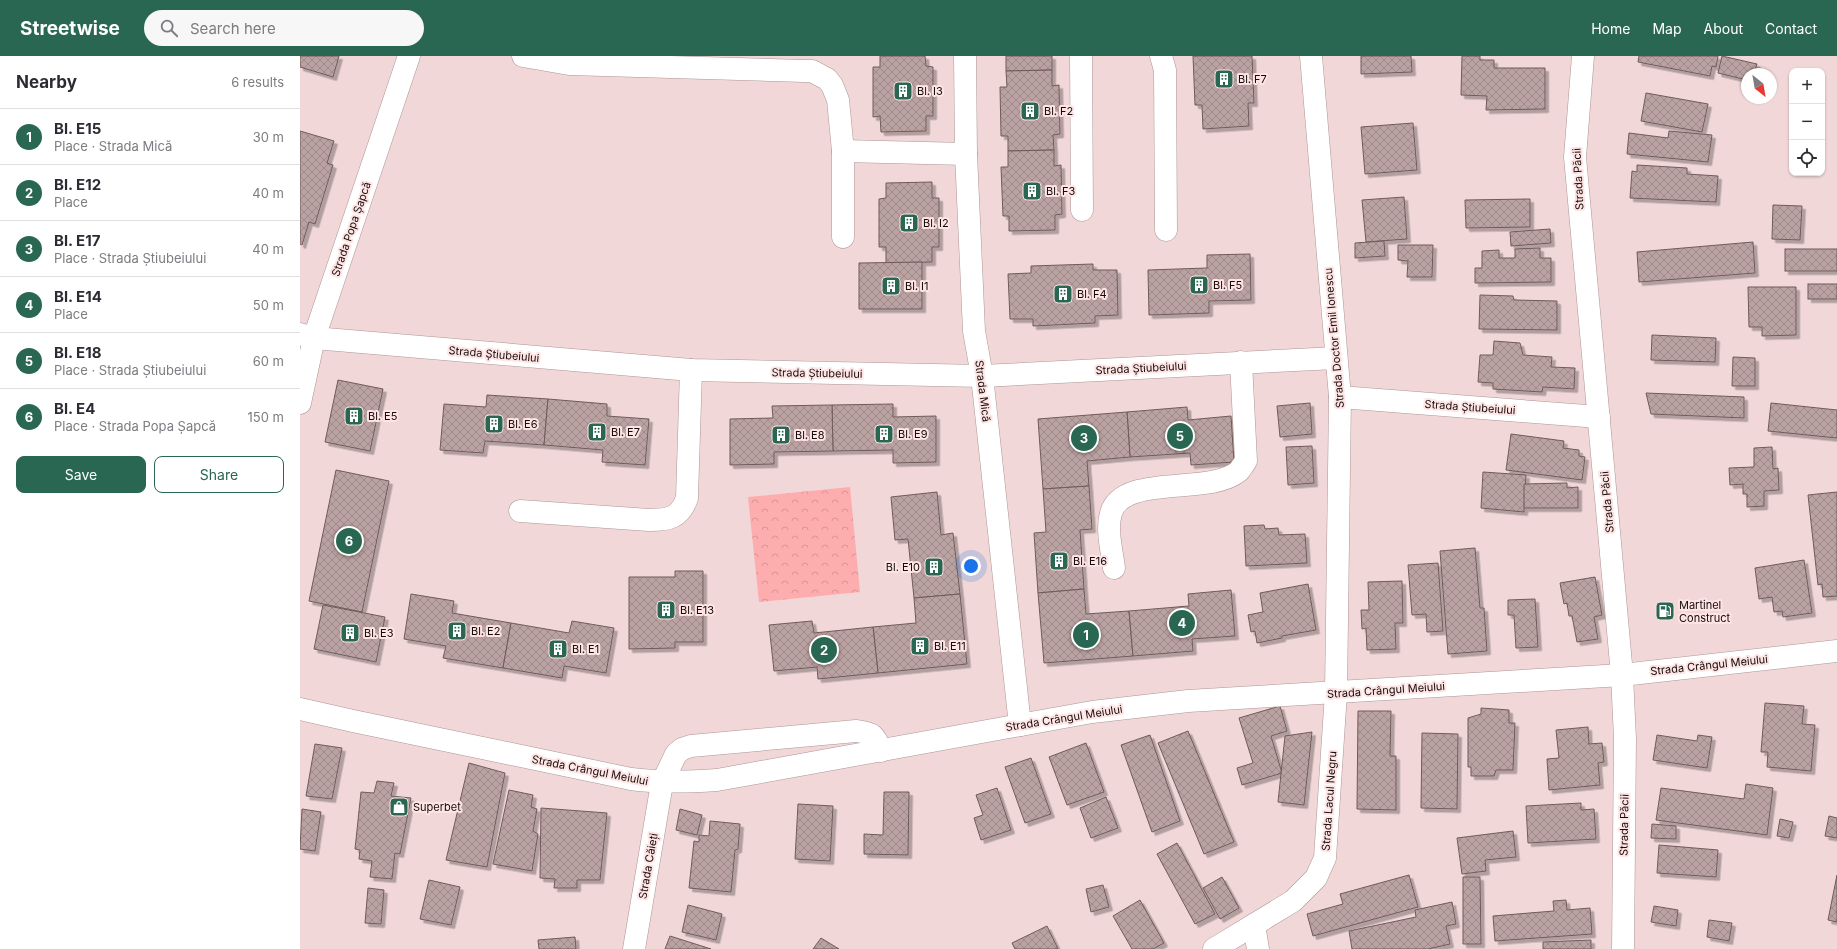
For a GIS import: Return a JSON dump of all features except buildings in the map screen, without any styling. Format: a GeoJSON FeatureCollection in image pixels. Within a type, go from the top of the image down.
{"type":"FeatureCollection","features":[{"type":"Feature","properties":{"kind":"street","name":"Strada Popa Șapcă"},"geometry":{"type":"LineString","coordinates":[[300,403],[307,336],[409,56]]}},
{"type":"Feature","properties":{"kind":"street"},"geometry":{"type":"LineString","coordinates":[[523,56],[569,64],[644,60],[765,63],[812,71],[827,79],[832,85],[838,100],[843,151],[843,238]]}},
{"type":"Feature","properties":{"kind":"street","name":"Strada Mică"},"geometry":{"type":"LineString","coordinates":[[965,56],[966,154],[974,331],[982,376],[1020,725]]}},
{"type":"Feature","properties":{"kind":"street"},"geometry":{"type":"LineString","coordinates":[[1081,56],[1082,210]]}},
{"type":"Feature","properties":{"kind":"street"},"geometry":{"type":"LineString","coordinates":[[1161,56],[1165,70],[1166,230]]}},
{"type":"Feature","properties":{"kind":"street","name":"Strada Doctor Emil Ionescu"},"geometry":{"type":"LineString","coordinates":[[1311,56],[1340,397],[1336,693]]}},
{"type":"Feature","properties":{"kind":"street","name":"Strada Păcii"},"geometry":{"type":"LineString","coordinates":[[1584,56],[1576,158],[1622,675],[1626,739],[1623,949]]}},
{"type":"Feature","properties":{"kind":"street"},"geometry":{"type":"LineString","coordinates":[[843,151],[966,154]]}},
{"type":"Feature","properties":{"kind":"street","name":"Strada Știubeiului"},"geometry":{"type":"LineString","coordinates":[[307,336],[691,370],[982,376],[1336,358]]}},
{"type":"Feature","properties":{"kind":"street"},"geometry":{"type":"LineString","coordinates":[[1114,568],[1109,531],[1111,514],[1117,501],[1131,492],[1214,482],[1239,470],[1246,461],[1241,362]]}},
{"type":"Feature","properties":{"kind":"street"},"geometry":{"type":"LineString","coordinates":[[520,511],[649,520],[664,520],[676,516],[684,508],[687,498],[691,370]]}},
{"type":"Feature","properties":{"kind":"street","name":"Strada Știubeiului"},"geometry":{"type":"LineString","coordinates":[[1340,397],[1599,417]]}},
{"type":"Feature","properties":{"kind":"street","name":"Strada Crângul Meiului"},"geometry":{"type":"LineString","coordinates":[[300,708],[353,721],[631,779],[662,783],[717,780],[1092,712],[1188,701],[1622,675],[1837,651]]}},
{"type":"Feature","properties":{"kind":"street","name":"Strada Lacul Negru"},"geometry":{"type":"LineString","coordinates":[[1214,949],[1293,902],[1316,878],[1325,858],[1336,693]]}},
{"type":"Feature","properties":{"kind":"street","name":"Strada Căieți"},"geometry":{"type":"LineString","coordinates":[[634,949],[662,783],[676,754],[682,748],[856,731],[869,733],[874,736],[881,751]]}},
{"type":"Feature","properties":{"kind":"street"},"geometry":{"type":"LineString","coordinates":[[1254,925],[1258,949]]}},
{"type":"Feature","properties":{"kind":"green space"},"geometry":{"type":"Polygon","coordinates":[[[850,487],[860,592],[759,602],[748,497],[850,487]]]}},
{"type":"Feature","properties":{"kind":"place","name":"Bl. F7"},"geometry":{"type":"Point","coordinates":[1224,79]}},
{"type":"Feature","properties":{"kind":"place","name":"Bl. I3"},"geometry":{"type":"Point","coordinates":[903,91]}},
{"type":"Feature","properties":{"kind":"place","name":"Bl. F2"},"geometry":{"type":"Point","coordinates":[1030,111]}},
{"type":"Feature","properties":{"kind":"place","name":"Bl. F3"},"geometry":{"type":"Point","coordinates":[1032,191]}},
{"type":"Feature","properties":{"kind":"place","name":"Bl. I2"},"geometry":{"type":"Point","coordinates":[909,223]}},
{"type":"Feature","properties":{"kind":"place","name":"Bl. F5"},"geometry":{"type":"Point","coordinates":[1199,285]}},
{"type":"Feature","properties":{"kind":"place","name":"Bl. I1"},"geometry":{"type":"Point","coordinates":[891,286]}},
{"type":"Feature","properties":{"kind":"place","name":"Bl. F4"},"geometry":{"type":"Point","coordinates":[1063,294]}},
{"type":"Feature","properties":{"kind":"place","name":"Bl. E5"},"geometry":{"type":"Point","coordinates":[354,416]}},
{"type":"Feature","properties":{"kind":"place","name":"Bl. E6"},"geometry":{"type":"Point","coordinates":[494,424]}},
{"type":"Feature","properties":{"kind":"place","name":"Bl. E7"},"geometry":{"type":"Point","coordinates":[597,432]}},
{"type":"Feature","properties":{"kind":"place","name":"Bl. E9"},"geometry":{"type":"Point","coordinates":[884,434]}},
{"type":"Feature","properties":{"kind":"place","name":"Bl. E8"},"geometry":{"type":"Point","coordinates":[781,435]}},
{"type":"Feature","properties":{"kind":"place","name":"Bl. E18"},"geometry":{"type":"Point","coordinates":[1180,436]}},
{"type":"Feature","properties":{"kind":"place","name":"Bl. E17"},"geometry":{"type":"Point","coordinates":[1084,438]}},
{"type":"Feature","properties":{"kind":"place","name":"Bl. E4"},"geometry":{"type":"Point","coordinates":[349,541]}},
{"type":"Feature","properties":{"kind":"place","name":"Bl. E16"},"geometry":{"type":"Point","coordinates":[1059,561]}},
{"type":"Feature","properties":{"kind":"place","name":"Bl. E10"},"geometry":{"type":"Point","coordinates":[934,567]}},
{"type":"Feature","properties":{"kind":"place","name":"Bl. E13"},"geometry":{"type":"Point","coordinates":[666,610]}},
{"type":"Feature","properties":{"kind":"place","name":"Martinel Construct"},"geometry":{"type":"Point","coordinates":[1665,611]}},
{"type":"Feature","properties":{"kind":"place","name":"Bl. E14"},"geometry":{"type":"Point","coordinates":[1182,623]}},
{"type":"Feature","properties":{"kind":"place","name":"Bl. E2"},"geometry":{"type":"Point","coordinates":[457,631]}},
{"type":"Feature","properties":{"kind":"place","name":"Bl. E3"},"geometry":{"type":"Point","coordinates":[350,633]}},
{"type":"Feature","properties":{"kind":"place","name":"Bl. E15"},"geometry":{"type":"Point","coordinates":[1086,635]}},
{"type":"Feature","properties":{"kind":"place","name":"Bl. E11"},"geometry":{"type":"Point","coordinates":[920,646]}},
{"type":"Feature","properties":{"kind":"place","name":"Bl. E1"},"geometry":{"type":"Point","coordinates":[558,649]}},
{"type":"Feature","properties":{"kind":"place","name":"Bl. E12"},"geometry":{"type":"Point","coordinates":[824,650]}},
{"type":"Feature","properties":{"kind":"place","name":"Superbet"},"geometry":{"type":"Point","coordinates":[399,807]}}]}
